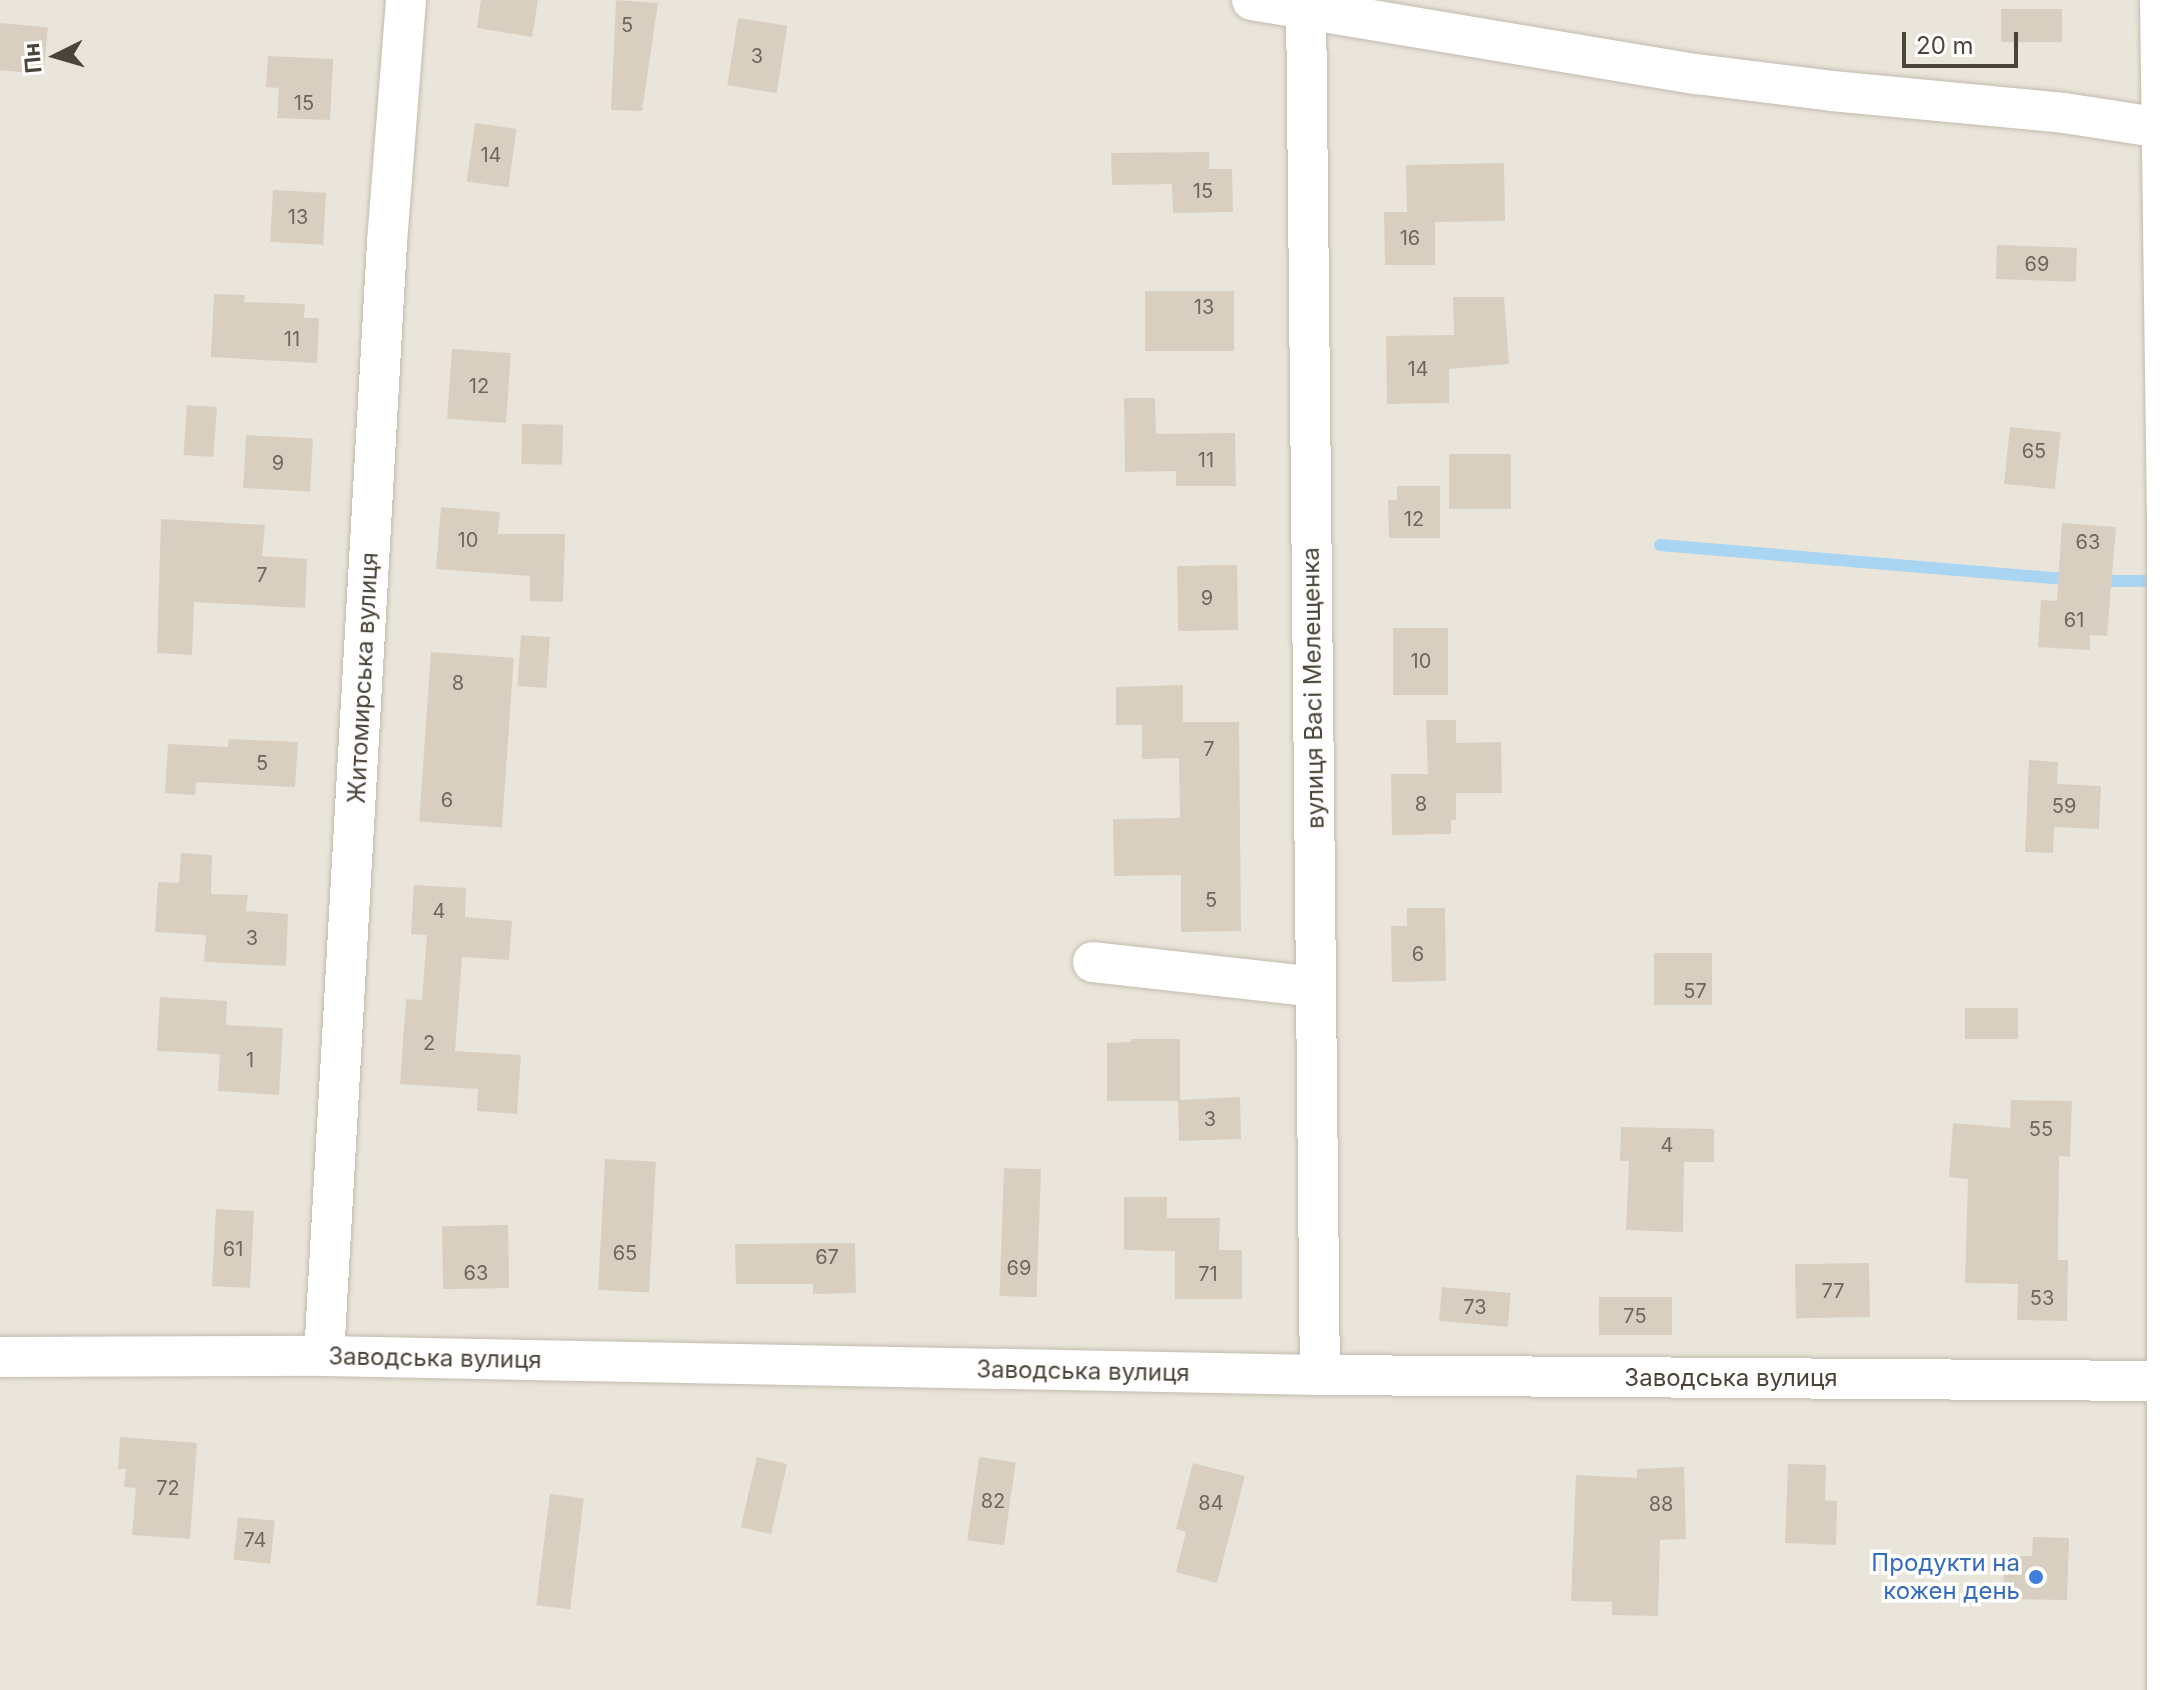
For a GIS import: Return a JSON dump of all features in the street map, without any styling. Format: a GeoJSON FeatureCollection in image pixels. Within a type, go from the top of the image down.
{"type":"FeatureCollection","features":[{"type":"Feature","properties":{"kind":"street","name":"Житомирська вулиця"},"geometry":{"type":"LineString","coordinates":[[324,1356],[387,242],[406,0]]}},
{"type":"Feature","properties":{"kind":"street"},"geometry":{"type":"LineString","coordinates":[[1252,0],[1306,5],[1709,76],[2064,113],[2162,128]]}},
{"type":"Feature","properties":{"kind":"street"},"geometry":{"type":"LineString","coordinates":[[2160,0],[2172,1203],[2166,1381],[2167,1690]]}},
{"type":"Feature","properties":{"kind":"street","name":"вулиця Васі Мелещенка"},"geometry":{"type":"LineString","coordinates":[[1306,5],[1320,1375]]}},
{"type":"Feature","properties":{"kind":"street"},"geometry":{"type":"LineString","coordinates":[[1093,962],[1316,987]]}},
{"type":"Feature","properties":{"kind":"street","name":"Заводська вулиця"},"geometry":{"type":"LineString","coordinates":[[0,1357],[324,1356],[1320,1375],[2166,1381]]}},
{"type":"Feature","properties":{"kind":"shaded area"},"geometry":{"type":"Polygon","coordinates":[[[0,0],[2178,0],[2178,1690],[0,1690],[0,0]]]}},
{"type":"Feature","properties":{"kind":"building"},"geometry":{"type":"Polygon","coordinates":[[[481,0],[538,0],[532,37],[477,28],[481,0]]]}},
{"type":"Feature","properties":{"kind":"building"},"geometry":{"type":"Polygon","coordinates":[[[616,0],[658,3],[642,111],[611,110],[616,0]]]}},
{"type":"Feature","properties":{"kind":"building"},"geometry":{"type":"Polygon","coordinates":[[[2001,9],[2062,9],[2062,42],[2001,42],[2001,9]]]}},
{"type":"Feature","properties":{"kind":"building"},"geometry":{"type":"Polygon","coordinates":[[[738,18],[787,26],[777,93],[727,85],[738,18]]]}},
{"type":"Feature","properties":{"kind":"building"},"geometry":{"type":"Polygon","coordinates":[[[0,23],[48,27],[44,74],[0,70],[0,23]]]}},
{"type":"Feature","properties":{"kind":"building"},"geometry":{"type":"Polygon","coordinates":[[[268,56],[333,59],[330,120],[277,118],[279,88],[266,87],[268,56]]]}},
{"type":"Feature","properties":{"kind":"building"},"geometry":{"type":"Polygon","coordinates":[[[475,123],[517,129],[508,187],[467,181],[475,123]]]}},
{"type":"Feature","properties":{"kind":"building"},"geometry":{"type":"Polygon","coordinates":[[[1209,152],[1209,169],[1232,169],[1233,212],[1173,213],[1172,184],[1112,185],[1111,153],[1209,152]]]}},
{"type":"Feature","properties":{"kind":"building"},"geometry":{"type":"Polygon","coordinates":[[[1504,163],[1505,221],[1435,222],[1435,265],[1385,265],[1384,212],[1407,212],[1406,165],[1504,163]]]}},
{"type":"Feature","properties":{"kind":"building"},"geometry":{"type":"Polygon","coordinates":[[[273,190],[326,193],[323,245],[270,242],[273,190]]]}},
{"type":"Feature","properties":{"kind":"building"},"geometry":{"type":"Polygon","coordinates":[[[1997,245],[2077,248],[2076,282],[1996,279],[1997,245]]]}},
{"type":"Feature","properties":{"kind":"building"},"geometry":{"type":"Polygon","coordinates":[[[1145,291],[1234,291],[1234,351],[1145,351],[1145,291]]]}},
{"type":"Feature","properties":{"kind":"building"},"geometry":{"type":"Polygon","coordinates":[[[214,294],[245,295],[244,302],[305,304],[304,318],[319,318],[317,363],[211,357],[214,294]]]}},
{"type":"Feature","properties":{"kind":"building"},"geometry":{"type":"Polygon","coordinates":[[[1453,297],[1504,297],[1509,364],[1449,369],[1449,403],[1387,404],[1386,336],[1454,335],[1453,297]]]}},
{"type":"Feature","properties":{"kind":"building"},"geometry":{"type":"Polygon","coordinates":[[[452,349],[511,353],[506,423],[447,419],[452,349]]]}},
{"type":"Feature","properties":{"kind":"building"},"geometry":{"type":"Polygon","coordinates":[[[1124,398],[1155,398],[1156,434],[1235,433],[1236,486],[1176,486],[1176,471],[1125,472],[1124,398]]]}},
{"type":"Feature","properties":{"kind":"building"},"geometry":{"type":"Polygon","coordinates":[[[187,405],[217,407],[213,457],[184,455],[187,405]]]}},
{"type":"Feature","properties":{"kind":"building"},"geometry":{"type":"Polygon","coordinates":[[[522,424],[563,425],[562,465],[521,464],[522,424]]]}},
{"type":"Feature","properties":{"kind":"building"},"geometry":{"type":"Polygon","coordinates":[[[2010,427],[2061,432],[2055,489],[2004,484],[2010,427]]]}},
{"type":"Feature","properties":{"kind":"building"},"geometry":{"type":"Polygon","coordinates":[[[246,435],[313,439],[310,491],[243,488],[246,435]]]}},
{"type":"Feature","properties":{"kind":"building"},"geometry":{"type":"Polygon","coordinates":[[[1449,454],[1511,454],[1511,509],[1449,509],[1449,454]]]}},
{"type":"Feature","properties":{"kind":"building"},"geometry":{"type":"Polygon","coordinates":[[[1397,486],[1440,486],[1440,538],[1389,538],[1388,500],[1397,500],[1397,486]]]}},
{"type":"Feature","properties":{"kind":"building"},"geometry":{"type":"Polygon","coordinates":[[[441,507],[500,512],[498,534],[565,534],[563,602],[530,601],[530,576],[436,569],[441,507]]]}},
{"type":"Feature","properties":{"kind":"building"},"geometry":{"type":"Polygon","coordinates":[[[161,519],[265,525],[262,556],[307,559],[305,608],[194,602],[192,655],[157,653],[161,519]]]}},
{"type":"Feature","properties":{"kind":"building"},"geometry":{"type":"Polygon","coordinates":[[[2062,523],[2116,527],[2107,636],[2090,635],[2090,650],[2038,647],[2041,600],[2057,601],[2062,523]]]}},
{"type":"Feature","properties":{"kind":"building"},"geometry":{"type":"Polygon","coordinates":[[[1237,565],[1238,630],[1178,631],[1177,566],[1237,565]]]}},
{"type":"Feature","properties":{"kind":"building"},"geometry":{"type":"Polygon","coordinates":[[[1393,628],[1448,628],[1448,695],[1393,695],[1393,628]]]}},
{"type":"Feature","properties":{"kind":"building"},"geometry":{"type":"Polygon","coordinates":[[[521,635],[550,637],[546,688],[517,686],[521,635]]]}},
{"type":"Feature","properties":{"kind":"building"},"geometry":{"type":"Polygon","coordinates":[[[431,652],[514,658],[502,827],[419,822],[431,652]]]}},
{"type":"Feature","properties":{"kind":"building"},"geometry":{"type":"Polygon","coordinates":[[[1183,685],[1183,722],[1239,722],[1241,931],[1181,932],[1181,875],[1114,876],[1113,819],[1180,818],[1179,758],[1142,759],[1142,725],[1116,725],[1116,687],[1183,685]]]}},
{"type":"Feature","properties":{"kind":"building"},"geometry":{"type":"Polygon","coordinates":[[[1426,720],[1456,720],[1456,743],[1501,742],[1502,793],[1456,793],[1456,820],[1451,820],[1451,834],[1392,835],[1391,774],[1428,774],[1426,720]]]}},
{"type":"Feature","properties":{"kind":"building"},"geometry":{"type":"Polygon","coordinates":[[[229,739],[298,742],[295,787],[196,782],[195,795],[165,793],[168,744],[228,747],[229,739]]]}},
{"type":"Feature","properties":{"kind":"building"},"geometry":{"type":"Polygon","coordinates":[[[2029,760],[2058,762],[2057,784],[2101,786],[2099,829],[2054,827],[2053,853],[2025,852],[2029,760]]]}},
{"type":"Feature","properties":{"kind":"building"},"geometry":{"type":"Polygon","coordinates":[[[181,853],[212,855],[211,894],[248,895],[246,911],[288,914],[286,966],[204,962],[206,935],[155,932],[158,882],[179,883],[181,853]]]}},
{"type":"Feature","properties":{"kind":"building"},"geometry":{"type":"Polygon","coordinates":[[[414,885],[466,888],[465,917],[512,921],[509,960],[462,957],[455,1051],[521,1055],[517,1114],[477,1111],[478,1089],[400,1084],[406,999],[422,1000],[427,935],[411,934],[414,885]]]}},
{"type":"Feature","properties":{"kind":"building"},"geometry":{"type":"Polygon","coordinates":[[[1407,908],[1445,908],[1446,981],[1392,982],[1391,926],[1407,926],[1407,908]]]}},
{"type":"Feature","properties":{"kind":"building"},"geometry":{"type":"Polygon","coordinates":[[[1654,953],[1712,953],[1712,1005],[1654,1005],[1654,953]]]}},
{"type":"Feature","properties":{"kind":"building"},"geometry":{"type":"Polygon","coordinates":[[[160,997],[227,1001],[226,1025],[283,1028],[279,1095],[218,1091],[220,1054],[157,1051],[160,997]]]}},
{"type":"Feature","properties":{"kind":"building"},"geometry":{"type":"Polygon","coordinates":[[[1965,1008],[2018,1008],[2018,1039],[1965,1039],[1965,1008]]]}},
{"type":"Feature","properties":{"kind":"building"},"geometry":{"type":"Polygon","coordinates":[[[1131,1039],[1180,1039],[1180,1100],[1240,1097],[1241,1139],[1179,1141],[1178,1101],[1107,1101],[1107,1043],[1131,1042],[1131,1039]]]}},
{"type":"Feature","properties":{"kind":"building"},"geometry":{"type":"Polygon","coordinates":[[[2011,1100],[2072,1101],[2070,1157],[2059,1156],[2058,1260],[2068,1260],[2067,1321],[2017,1320],[2018,1284],[1965,1283],[1968,1179],[1949,1177],[1953,1123],[2010,1128],[2011,1100]]]}},
{"type":"Feature","properties":{"kind":"building"},"geometry":{"type":"Polygon","coordinates":[[[1621,1127],[1714,1129],[1714,1162],[1684,1162],[1683,1232],[1626,1230],[1629,1161],[1620,1161],[1621,1127]]]}},
{"type":"Feature","properties":{"kind":"building"},"geometry":{"type":"Polygon","coordinates":[[[605,1159],[656,1162],[649,1292],[598,1290],[605,1159]]]}},
{"type":"Feature","properties":{"kind":"building"},"geometry":{"type":"Polygon","coordinates":[[[1004,1168],[1041,1169],[1037,1297],[1000,1296],[1004,1168]]]}},
{"type":"Feature","properties":{"kind":"building"},"geometry":{"type":"Polygon","coordinates":[[[1124,1197],[1167,1197],[1167,1218],[1220,1218],[1219,1250],[1242,1250],[1242,1299],[1175,1299],[1175,1251],[1124,1250],[1124,1197]]]}},
{"type":"Feature","properties":{"kind":"building"},"geometry":{"type":"Polygon","coordinates":[[[216,1209],[254,1211],[250,1288],[212,1286],[216,1209]]]}},
{"type":"Feature","properties":{"kind":"building"},"geometry":{"type":"Polygon","coordinates":[[[508,1225],[509,1288],[443,1289],[442,1226],[508,1225]]]}},
{"type":"Feature","properties":{"kind":"building"},"geometry":{"type":"Polygon","coordinates":[[[855,1243],[856,1293],[813,1294],[813,1284],[736,1284],[735,1244],[855,1243]]]}},
{"type":"Feature","properties":{"kind":"building"},"geometry":{"type":"Polygon","coordinates":[[[1869,1263],[1870,1317],[1796,1318],[1795,1264],[1869,1263]]]}},
{"type":"Feature","properties":{"kind":"building"},"geometry":{"type":"Polygon","coordinates":[[[1442,1287],[1511,1293],[1508,1327],[1439,1321],[1442,1287]]]}},
{"type":"Feature","properties":{"kind":"building"},"geometry":{"type":"Polygon","coordinates":[[[1599,1297],[1672,1297],[1672,1335],[1599,1335],[1599,1297]]]}},
{"type":"Feature","properties":{"kind":"building"},"geometry":{"type":"Polygon","coordinates":[[[120,1437],[197,1443],[190,1539],[132,1535],[136,1488],[124,1487],[126,1469],[118,1469],[120,1437]]]}},
{"type":"Feature","properties":{"kind":"building"},"geometry":{"type":"Polygon","coordinates":[[[757,1457],[787,1464],[771,1534],[741,1527],[757,1457]]]}},
{"type":"Feature","properties":{"kind":"building"},"geometry":{"type":"Polygon","coordinates":[[[979,1457],[1016,1462],[1004,1545],[967,1540],[979,1457]]]}},
{"type":"Feature","properties":{"kind":"building"},"geometry":{"type":"Polygon","coordinates":[[[1193,1463],[1245,1476],[1217,1583],[1176,1572],[1186,1532],[1176,1529],[1193,1463]]]}},
{"type":"Feature","properties":{"kind":"building"},"geometry":{"type":"Polygon","coordinates":[[[1788,1464],[1826,1465],[1825,1500],[1837,1501],[1836,1545],[1785,1543],[1788,1464]]]}},
{"type":"Feature","properties":{"kind":"building"},"geometry":{"type":"Polygon","coordinates":[[[1684,1467],[1686,1539],[1660,1540],[1658,1616],[1612,1615],[1612,1602],[1571,1601],[1576,1475],[1637,1478],[1637,1469],[1684,1467]]]}},
{"type":"Feature","properties":{"kind":"building"},"geometry":{"type":"Polygon","coordinates":[[[550,1494],[584,1498],[570,1609],[536,1605],[550,1494]]]}},
{"type":"Feature","properties":{"kind":"building"},"geometry":{"type":"Polygon","coordinates":[[[238,1517],[275,1521],[270,1564],[234,1560],[238,1517]]]}},
{"type":"Feature","properties":{"kind":"building","name":"Продукти на кожен день"},"geometry":{"type":"Polygon","coordinates":[[[2033,1537],[2069,1538],[2067,1600],[2003,1599],[2004,1556],[2032,1556],[2033,1537]]]}},
{"type":"Feature","properties":{"kind":"waterway"},"geometry":{"type":"LineString","coordinates":[[1660,545],[2075,580]]}},
{"type":"Feature","properties":{"kind":"waterway"},"geometry":{"type":"LineString","coordinates":[[2097,581],[2148,581]]}},
{"type":"Feature","properties":{"kind":"place","name":"Продукти на кожен день"},"geometry":{"type":"Point","coordinates":[2036,1577]}}]}
